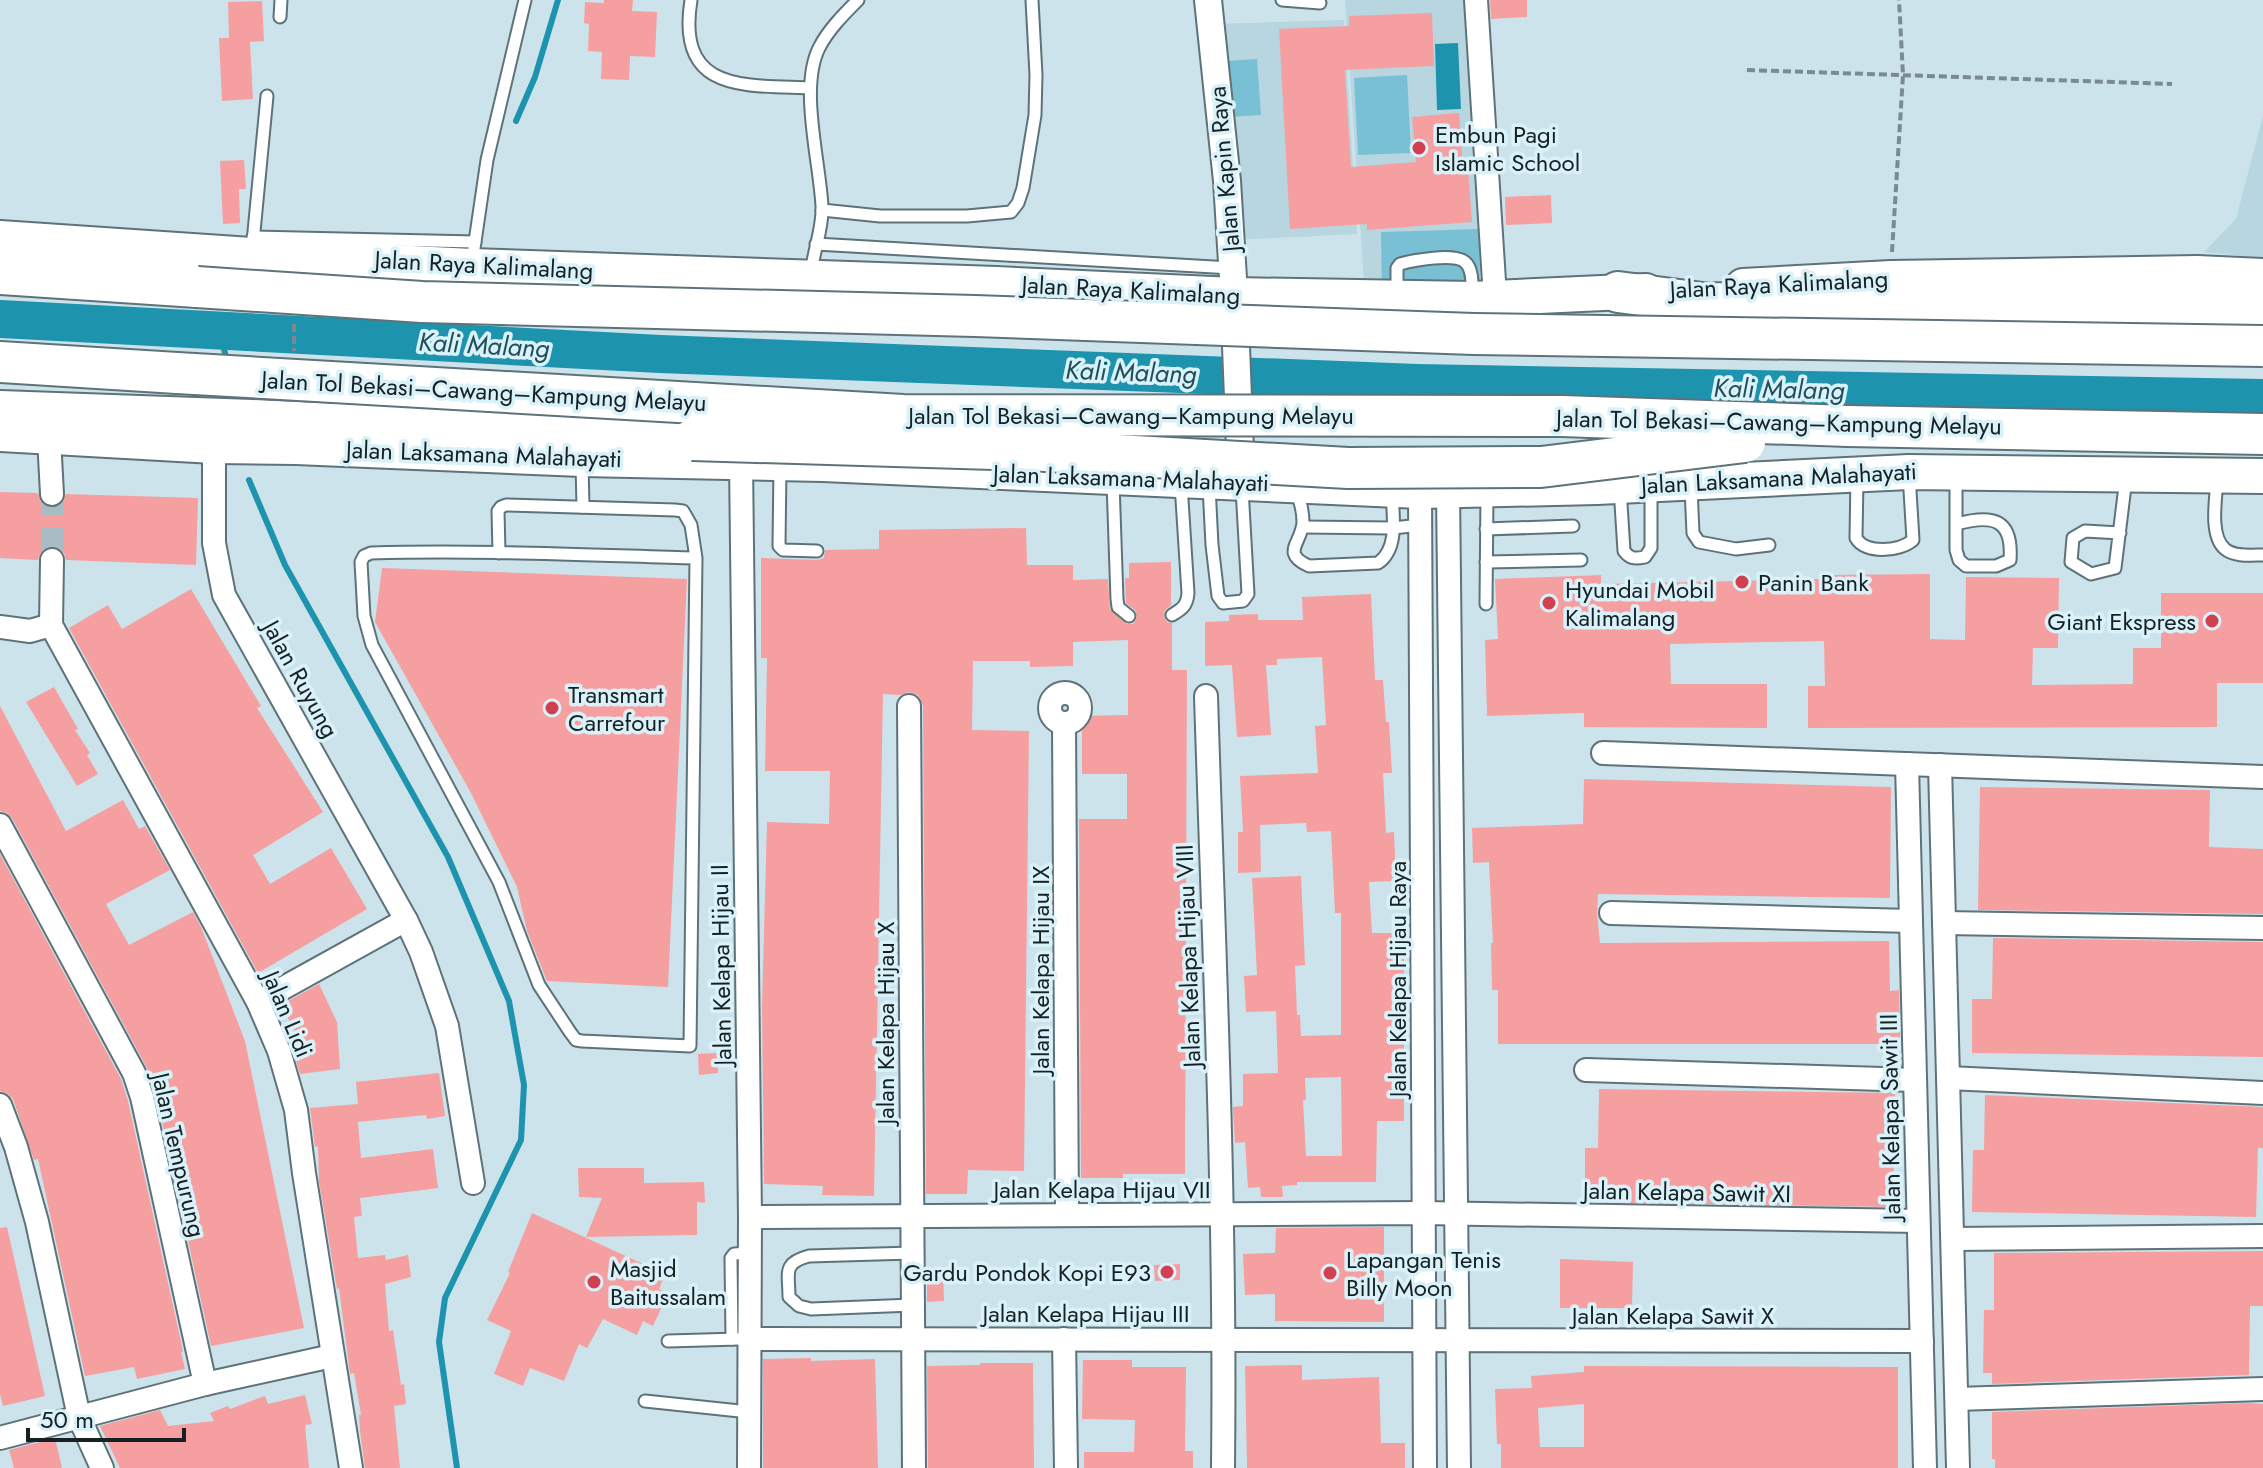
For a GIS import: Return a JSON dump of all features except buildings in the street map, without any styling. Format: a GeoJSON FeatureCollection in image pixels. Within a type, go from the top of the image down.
{"type":"FeatureCollection","features":[{"type":"Feature","properties":{"kind":"highway"},"geometry":{"type":"LineString","coordinates":[[0,274],[422,302],[944,315],[1474,334],[2263,346]]}},
{"type":"Feature","properties":{"kind":"highway"},"geometry":{"type":"LineString","coordinates":[[1618,292],[1702,303],[2263,307]]}},
{"type":"Feature","properties":{"kind":"highway","name":"Jalan Tol Bekasi–Cawang–Kampung Melayu"},"geometry":{"type":"LineString","coordinates":[[0,362],[903,415],[1562,416],[1848,426],[2263,434]]}},
{"type":"Feature","properties":{"kind":"highway"},"geometry":{"type":"LineString","coordinates":[[0,411],[692,440],[1028,450],[1348,468],[1541,467],[1739,443],[1848,426]]}},
{"type":"Feature","properties":{"kind":"main road","name":"Jalan Raya Kalimalang"},"geometry":{"type":"LineString","coordinates":[[0,238],[473,254],[810,279],[996,284],[1233,282],[1396,298],[1484,298],[1891,278],[2197,273],[2263,276]]}},
{"type":"Feature","properties":{"kind":"main road","name":"Jalan Laksamana Malahayati"},"geometry":{"type":"LineString","coordinates":[[0,434],[582,459],[839,464],[1420,490],[1956,471],[2263,476]]}},
{"type":"Feature","properties":{"kind":"street","name":"Jalan Kapin Raya"},"geometry":{"type":"LineString","coordinates":[[1208,0],[1227,181],[1239,441],[1210,481]]}},
{"type":"Feature","properties":{"kind":"street"},"geometry":{"type":"LineString","coordinates":[[1476,0],[1484,298]]}},
{"type":"Feature","properties":{"kind":"street"},"geometry":{"type":"LineString","coordinates":[[49,438],[52,494]]}},
{"type":"Feature","properties":{"kind":"street","name":"Jalan Ruyung"},"geometry":{"type":"LineString","coordinates":[[220,445],[214,543],[224,595],[421,952],[447,1026],[473,1183]]}},
{"type":"Feature","properties":{"kind":"street","name":"Jalan Kelapa Hijau II"},"geometry":{"type":"LineString","coordinates":[[741,462],[750,1217],[740,1339],[749,1412],[749,1468]]}},
{"type":"Feature","properties":{"kind":"street"},"geometry":{"type":"LineString","coordinates":[[1420,490],[1449,659],[1459,1468]]}},
{"type":"Feature","properties":{"kind":"street","name":"Jalan Kelapa Hijau Raya"},"geometry":{"type":"LineString","coordinates":[[1420,490],[1425,1468]]}},
{"type":"Feature","properties":{"kind":"street"},"geometry":{"type":"LineString","coordinates":[[40,628],[52,560]]}},
{"type":"Feature","properties":{"kind":"street"},"geometry":{"type":"LineString","coordinates":[[0,627],[40,628]]}},
{"type":"Feature","properties":{"kind":"street"},"geometry":{"type":"LineString","coordinates":[[0,642],[40,628]]}},
{"type":"Feature","properties":{"kind":"street","name":"Jalan Lidi"},"geometry":{"type":"LineString","coordinates":[[40,628],[258,1002],[279,1051],[296,1110],[351,1468]]}},
{"type":"Feature","properties":{"kind":"street"},"geometry":{"type":"LineString","coordinates":[[1421,657],[1449,659]]}},
{"type":"Feature","properties":{"kind":"street","name":"Jalan Kelapa Hijau VIII"},"geometry":{"type":"LineString","coordinates":[[1206,696],[1225,1338],[1223,1468]]}},
{"type":"Feature","properties":{"kind":"street","name":"Jalan Kelapa Hijau X"},"geometry":{"type":"LineString","coordinates":[[909,706],[914,1468]]}},
{"type":"Feature","properties":{"kind":"street","name":"Jalan Kelapa Hijau IX"},"geometry":{"type":"LineString","coordinates":[[1064,724],[1067,1215]]}},
{"type":"Feature","properties":{"kind":"street"},"geometry":{"type":"LineString","coordinates":[[1603,753],[2263,777]]}},
{"type":"Feature","properties":{"kind":"street","name":"Jalan Kelapa Sawit III"},"geometry":{"type":"LineString","coordinates":[[1907,764],[1925,1468]]}},
{"type":"Feature","properties":{"kind":"street"},"geometry":{"type":"LineString","coordinates":[[1940,765],[1958,1468]]}},
{"type":"Feature","properties":{"kind":"street","name":"Jalan Tempurung"},"geometry":{"type":"LineString","coordinates":[[0,825],[134,1073],[142,1097],[205,1384]]}},
{"type":"Feature","properties":{"kind":"street"},"geometry":{"type":"LineString","coordinates":[[1611,913],[1911,921]]}},
{"type":"Feature","properties":{"kind":"street"},"geometry":{"type":"LineString","coordinates":[[258,1002],[406,920]]}},
{"type":"Feature","properties":{"kind":"street"},"geometry":{"type":"LineString","coordinates":[[1944,923],[2263,928]]}},
{"type":"Feature","properties":{"kind":"street"},"geometry":{"type":"LineString","coordinates":[[1586,1070],[1915,1080]]}},
{"type":"Feature","properties":{"kind":"street"},"geometry":{"type":"LineString","coordinates":[[1948,1078],[2263,1093]]}},
{"type":"Feature","properties":{"kind":"street"},"geometry":{"type":"LineString","coordinates":[[0,1105],[16,1147],[37,1222],[79,1417],[102,1468]]}},
{"type":"Feature","properties":{"kind":"street","name":"Jalan Kelapa Hijau VII"},"geometry":{"type":"LineString","coordinates":[[750,1217],[1456,1214]]}},
{"type":"Feature","properties":{"kind":"street","name":"Jalan Kelapa Sawit XI"},"geometry":{"type":"LineString","coordinates":[[1456,1214],[1918,1221]]}},
{"type":"Feature","properties":{"kind":"street"},"geometry":{"type":"LineString","coordinates":[[1953,1239],[2263,1236]]}},
{"type":"Feature","properties":{"kind":"street","name":"Jalan Kelapa Hijau III"},"geometry":{"type":"LineString","coordinates":[[740,1339],[1425,1339]]}},
{"type":"Feature","properties":{"kind":"street"},"geometry":{"type":"LineString","coordinates":[[1064,1339],[1066,1468]]}},
{"type":"Feature","properties":{"kind":"street","name":"Jalan Kelapa Sawit X"},"geometry":{"type":"LineString","coordinates":[[1425,1339],[1922,1341]]}},
{"type":"Feature","properties":{"kind":"street"},"geometry":{"type":"LineString","coordinates":[[0,1438],[205,1384],[332,1356]]}},
{"type":"Feature","properties":{"kind":"street"},"geometry":{"type":"LineString","coordinates":[[1957,1399],[2263,1389]]}},
{"type":"Feature","properties":{"kind":"lane"},"geometry":{"type":"LineString","coordinates":[[280,17],[281,0]]}},
{"type":"Feature","properties":{"kind":"lane"},"geometry":{"type":"LineString","coordinates":[[473,254],[487,160],[525,0]]}},
{"type":"Feature","properties":{"kind":"lane"},"geometry":{"type":"LineString","coordinates":[[691,0],[690,35],[694,53],[718,79],[739,84],[810,88]]}},
{"type":"Feature","properties":{"kind":"lane"},"geometry":{"type":"LineString","coordinates":[[810,279],[822,210],[810,88],[813,64],[819,47],[832,28],[858,0]]}},
{"type":"Feature","properties":{"kind":"lane"},"geometry":{"type":"LineString","coordinates":[[822,210],[895,216],[967,216],[1011,212],[1023,188],[1035,115],[1032,0]]}},
{"type":"Feature","properties":{"kind":"lane"},"geometry":{"type":"LineString","coordinates":[[1282,0],[1320,3]]}},
{"type":"Feature","properties":{"kind":"lane"},"geometry":{"type":"LineString","coordinates":[[252,246],[267,96]]}},
{"type":"Feature","properties":{"kind":"lane"},"geometry":{"type":"LineString","coordinates":[[816,244],[1233,282]]}},
{"type":"Feature","properties":{"kind":"lane"},"geometry":{"type":"LineString","coordinates":[[582,459],[583,507]]}},
{"type":"Feature","properties":{"kind":"lane"},"geometry":{"type":"LineString","coordinates":[[780,463],[779,546],[783,550],[817,551]]}},
{"type":"Feature","properties":{"kind":"lane"},"geometry":{"type":"LineString","coordinates":[[1956,471],[1956,550],[1959,560],[1966,566],[1996,566],[2010,560],[2011,546],[2003,525],[1989,520],[1957,524]]}},
{"type":"Feature","properties":{"kind":"lane"},"geometry":{"type":"LineString","coordinates":[[1857,473],[1856,538],[1860,546],[1868,549],[1901,547],[1913,540],[1909,472]]}},
{"type":"Feature","properties":{"kind":"lane"},"geometry":{"type":"LineString","coordinates":[[2120,533],[2085,531],[2073,538],[2071,562],[2091,574],[2115,568],[2120,533],[2127,474]]}},
{"type":"Feature","properties":{"kind":"lane"},"geometry":{"type":"LineString","coordinates":[[2218,476],[2214,521],[2219,541],[2226,551],[2263,555]]}},
{"type":"Feature","properties":{"kind":"lane"},"geometry":{"type":"LineString","coordinates":[[1113,478],[1117,599],[1118,607],[1129,616]]}},
{"type":"Feature","properties":{"kind":"lane"},"geometry":{"type":"LineString","coordinates":[[1210,481],[1248,594],[1243,601],[1223,603],[1218,596],[1212,545],[1210,481]]}},
{"type":"Feature","properties":{"kind":"lane"},"geometry":{"type":"LineString","coordinates":[[1172,615],[1187,603],[1210,481]]}},
{"type":"Feature","properties":{"kind":"lane"},"geometry":{"type":"LineString","coordinates":[[1690,481],[1693,533],[1699,542],[1736,549],[1769,545]]}},
{"type":"Feature","properties":{"kind":"lane"},"geometry":{"type":"LineString","coordinates":[[1635,484],[1651,548],[1649,554],[1637,559],[1629,557],[1622,543],[1635,484]]}},
{"type":"Feature","properties":{"kind":"lane"},"geometry":{"type":"LineString","coordinates":[[1295,485],[1303,527],[1294,547],[1295,557],[1309,566],[1378,563],[1385,558],[1393,528],[1420,490]]}},
{"type":"Feature","properties":{"kind":"lane"},"geometry":{"type":"LineString","coordinates":[[1486,604],[1487,490]]}},
{"type":"Feature","properties":{"kind":"lane"},"geometry":{"type":"LineString","coordinates":[[499,553],[498,511],[506,505],[683,511],[691,525],[696,558],[690,1046],[582,1041],[576,1040],[570,1032],[539,985],[499,882],[372,645],[364,616],[361,562],[364,556],[371,553],[445,551],[499,553],[696,558]]}},
{"type":"Feature","properties":{"kind":"lane"},"geometry":{"type":"LineString","coordinates":[[1303,527],[1393,528],[1420,525]]}},
{"type":"Feature","properties":{"kind":"lane"},"geometry":{"type":"LineString","coordinates":[[1486,529],[1573,526]]}},
{"type":"Feature","properties":{"kind":"lane"},"geometry":{"type":"LineString","coordinates":[[1486,562],[1581,560]]}},
{"type":"Feature","properties":{"kind":"lane"},"geometry":{"type":"LineString","coordinates":[[912,1253],[809,1256],[795,1260],[789,1267],[789,1297],[799,1306],[811,1309],[913,1305]]}},
{"type":"Feature","properties":{"kind":"lane"},"geometry":{"type":"LineString","coordinates":[[668,1341],[740,1339]]}},
{"type":"Feature","properties":{"kind":"lane"},"geometry":{"type":"LineString","coordinates":[[645,1401],[749,1412]]}},
{"type":"Feature","properties":{"kind":"path"},"geometry":{"type":"LineString","coordinates":[[1891,278],[1903,75],[1899,0]]}},
{"type":"Feature","properties":{"kind":"path"},"geometry":{"type":"LineString","coordinates":[[1747,70],[2172,84]]}},
{"type":"Feature","properties":{"kind":"path"},"geometry":{"type":"LineString","coordinates":[[294,316],[295,360]]}},
{"type":"Feature","properties":{"kind":"shaded area","name":"Embun Pagi Islamic School"},"geometry":{"type":"Polygon","coordinates":[[[1345,0],[1476,0],[1488,297],[1365,297],[1345,0]]]}},
{"type":"Feature","properties":{"kind":"shaded area"},"geometry":{"type":"Polygon","coordinates":[[[1344,20],[1357,234],[1232,240],[1214,24],[1344,20]]]}},
{"type":"Feature","properties":{"kind":"shaded area"},"geometry":{"type":"Polygon","coordinates":[[[1458,43],[1461,109],[1437,110],[1435,44],[1458,43]]]}},
{"type":"Feature","properties":{"kind":"shaded area"},"geometry":{"type":"Polygon","coordinates":[[[1257,59],[1261,115],[1229,117],[1225,61],[1257,59]]]}},
{"type":"Feature","properties":{"kind":"shaded area"},"geometry":{"type":"Polygon","coordinates":[[[1407,75],[1411,153],[1358,155],[1354,78],[1407,75]]]}},
{"type":"Feature","properties":{"kind":"shaded area"},"geometry":{"type":"Polygon","coordinates":[[[2263,116],[2263,258],[2204,252],[2236,219],[2263,116]]]}},
{"type":"Feature","properties":{"kind":"shaded area"},"geometry":{"type":"Polygon","coordinates":[[[1479,229],[1480,288],[1382,291],[1381,232],[1479,229]]]}},
{"type":"Feature","properties":{"kind":"waterway"},"geometry":{"type":"LineString","coordinates":[[516,121],[535,77],[558,0]]}},
{"type":"Feature","properties":{"kind":"waterway","name":"Kali Malang"},"geometry":{"type":"LineString","coordinates":[[0,319],[660,354],[1417,383],[2263,398]]}},
{"type":"Feature","properties":{"kind":"waterway"},"geometry":{"type":"LineString","coordinates":[[220,331],[227,362]]}},
{"type":"Feature","properties":{"kind":"waterway"},"geometry":{"type":"LineString","coordinates":[[249,480],[285,565],[448,857],[509,1001],[524,1085],[521,1140],[445,1298],[439,1342],[457,1468]]}},
{"type":"Feature","properties":{"kind":"tunnel"},"geometry":{"type":"LineString","coordinates":[[52,494],[52,560]]}},
{"type":"Feature","properties":{"kind":"place","name":"Embun Pagi Islamic School"},"geometry":{"type":"Point","coordinates":[1419,148]}},
{"type":"Feature","properties":{"kind":"place","name":"Panin Bank"},"geometry":{"type":"Point","coordinates":[1742,582]}},
{"type":"Feature","properties":{"kind":"place","name":"Hyundai Mobil Kalimalang"},"geometry":{"type":"Point","coordinates":[1549,603]}},
{"type":"Feature","properties":{"kind":"place","name":"Giant Ekspress"},"geometry":{"type":"Point","coordinates":[2212,621]}},
{"type":"Feature","properties":{"kind":"place","name":"Transmart Carrefour"},"geometry":{"type":"Point","coordinates":[552,708]}},
{"type":"Feature","properties":{"kind":"place","name":"Gardu Pondok Kopi E93"},"geometry":{"type":"Point","coordinates":[1167,1272]}},
{"type":"Feature","properties":{"kind":"place","name":"Lapangan Tenis Billy Moon"},"geometry":{"type":"Point","coordinates":[1330,1273]}},
{"type":"Feature","properties":{"kind":"place","name":"Masjid Baitussalam"},"geometry":{"type":"Point","coordinates":[594,1282]}}]}
